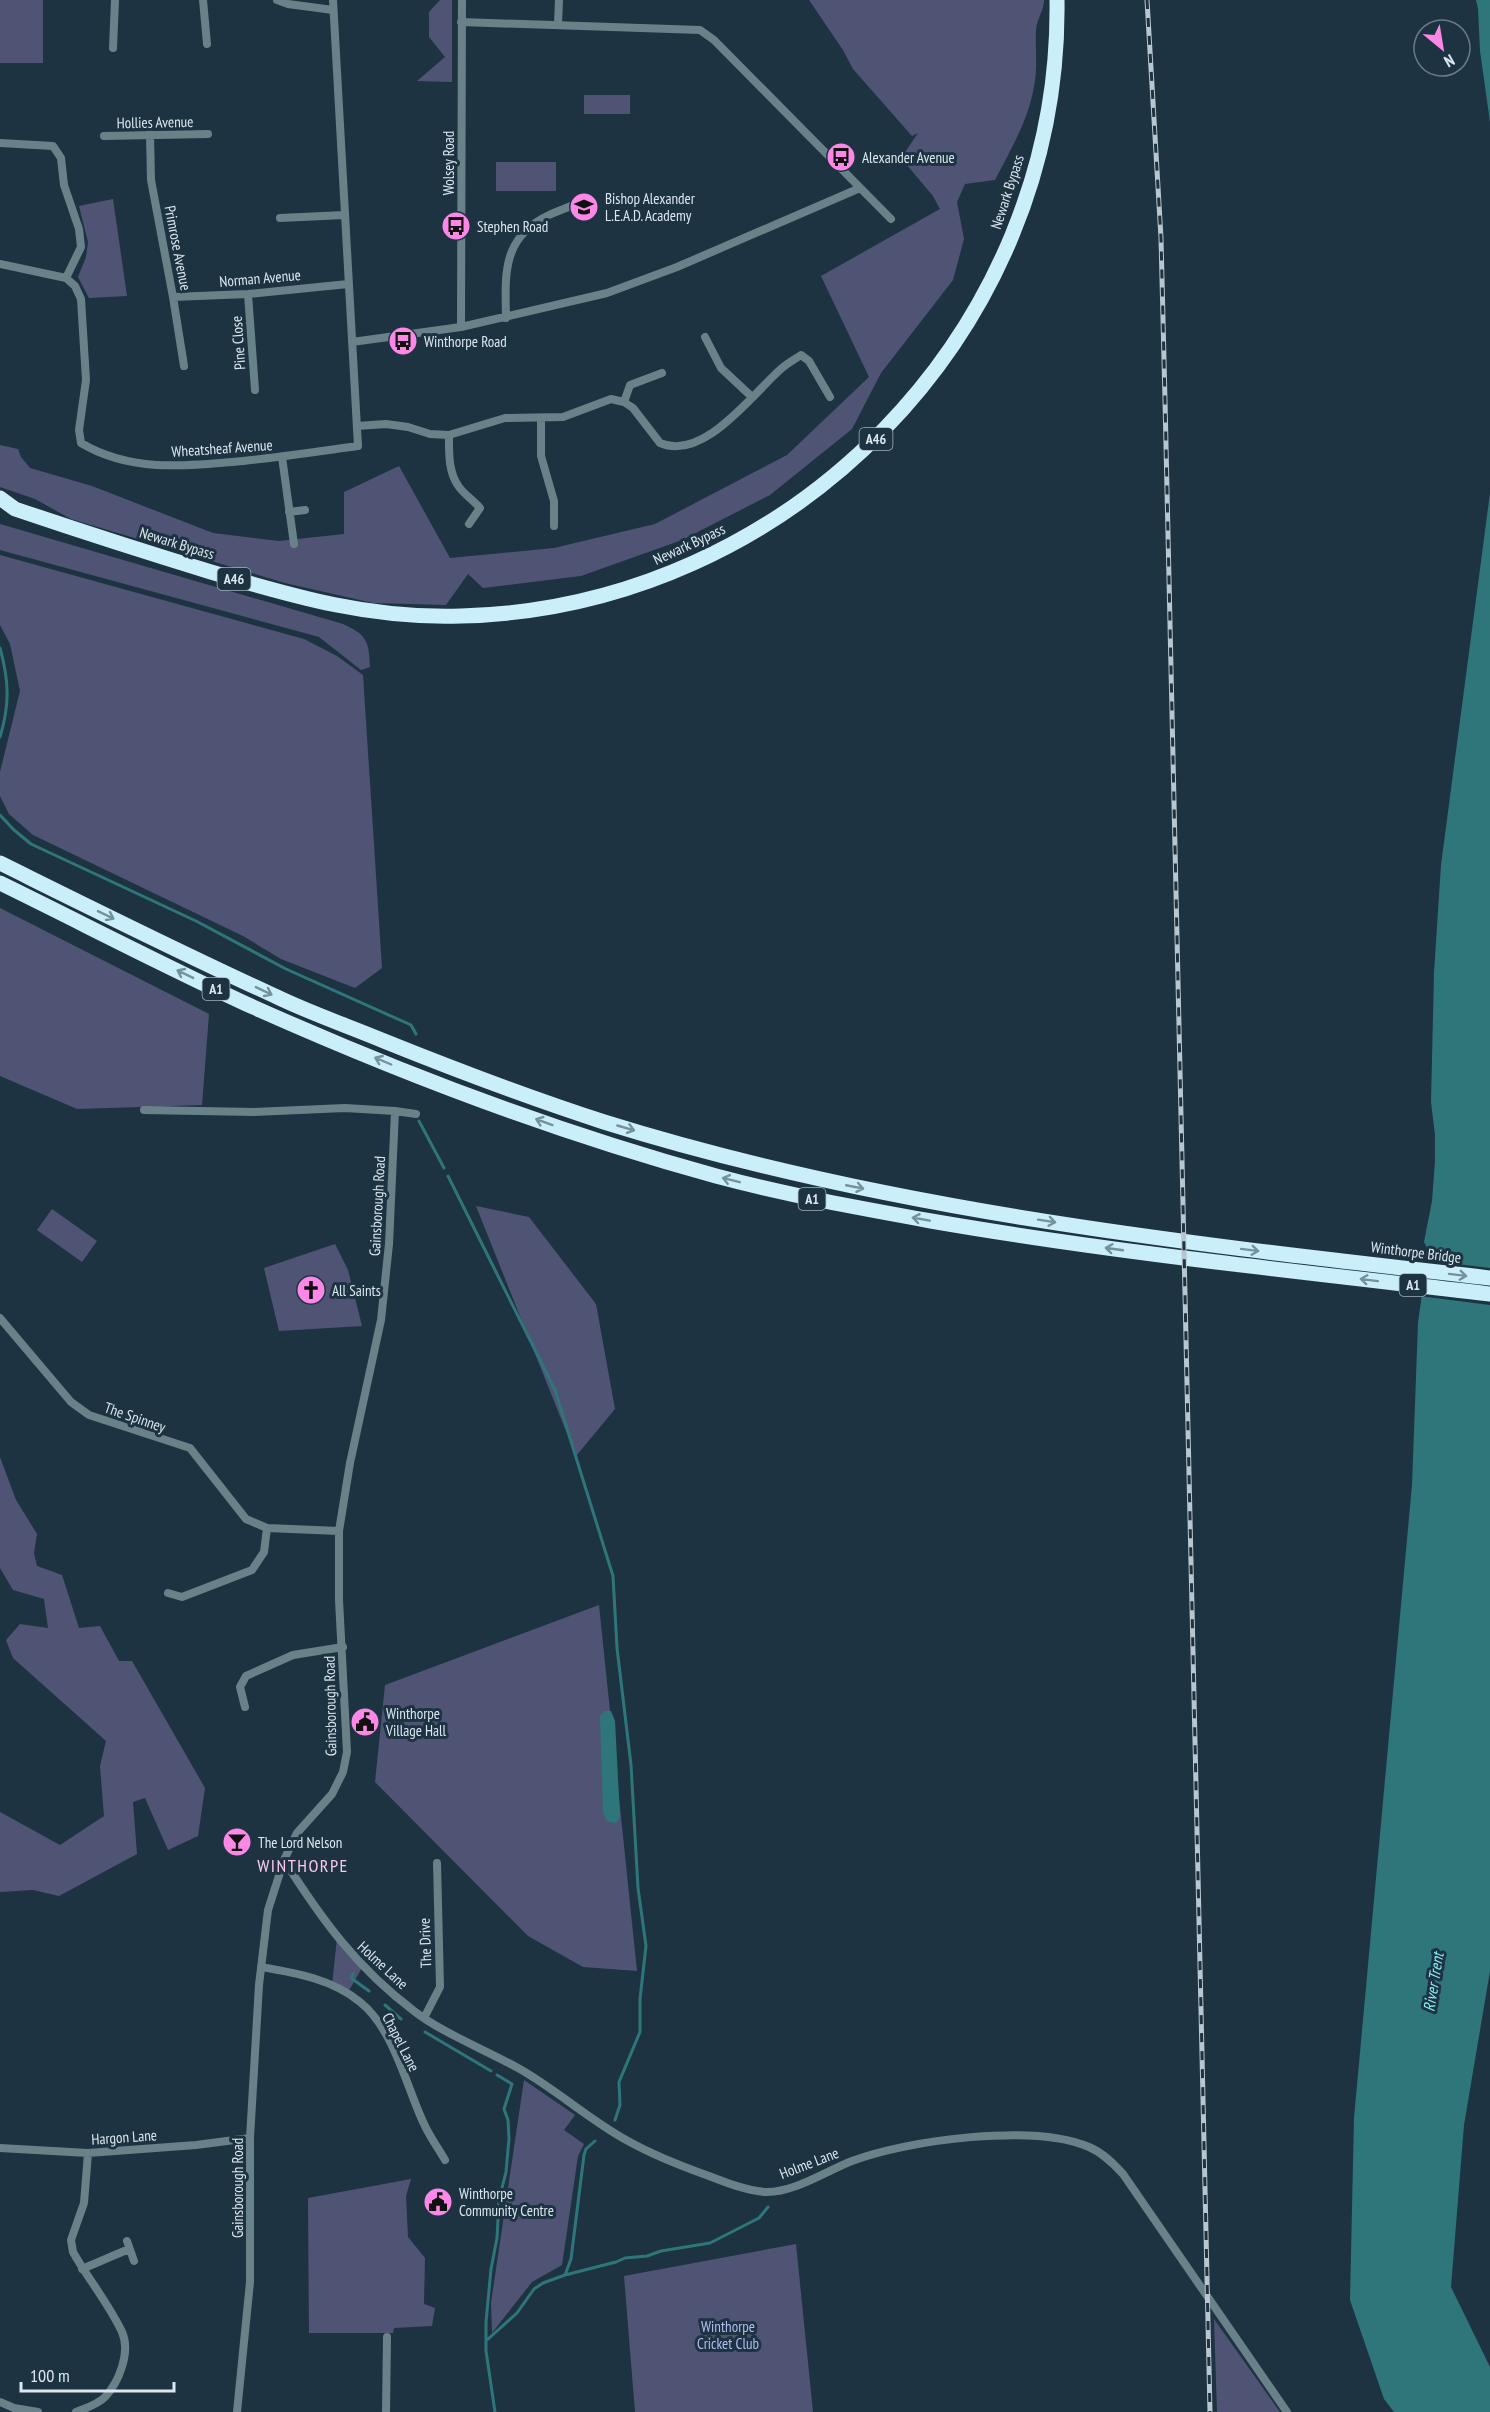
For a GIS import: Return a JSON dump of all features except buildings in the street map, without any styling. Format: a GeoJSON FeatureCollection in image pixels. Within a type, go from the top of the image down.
{"type":"FeatureCollection","features":[{"type":"Feature","properties":{"kind":"highway","name":"Newark Bypass"},"geometry":{"type":"LineString","coordinates":[[0,498],[8,508],[124,546],[316,602],[371,613],[435,616],[505,614],[572,603],[657,579],[754,533],[799,504],[871,444],[918,393],[950,350],[982,299],[1004,254],[1032,181],[1053,83],[1057,0]]}},
{"type":"Feature","properties":{"kind":"highway"},"geometry":{"type":"LineString","coordinates":[[0,851],[53,889]]}},
{"type":"Feature","properties":{"kind":"highway","name":"A1"},"geometry":{"type":"LineString","coordinates":[[0,863],[279,998],[444,1065],[603,1122],[820,1180],[992,1213],[1192,1243],[1490,1294]]}},
{"type":"Feature","properties":{"kind":"highway","name":"A1"},"geometry":{"type":"LineString","coordinates":[[0,883],[254,1007],[437,1083],[594,1140],[717,1176],[816,1200],[993,1232],[1192,1260],[1337,1268]]}},
{"type":"Feature","properties":{"kind":"highway","name":"Winthorpe Bridge"},"geometry":{"type":"LineString","coordinates":[[1337,1268],[1490,1278]]}},
{"type":"Feature","properties":{"kind":"street"},"geometry":{"type":"LineString","coordinates":[[113,48],[115,0]]}},
{"type":"Feature","properties":{"kind":"street"},"geometry":{"type":"LineString","coordinates":[[203,0],[207,44]]}},
{"type":"Feature","properties":{"kind":"street"},"geometry":{"type":"LineString","coordinates":[[277,0],[288,4],[333,10]]}},
{"type":"Feature","properties":{"kind":"street"},"geometry":{"type":"LineString","coordinates":[[333,0],[357,426],[386,424],[408,427],[430,434],[449,435],[505,418],[541,419],[574,415],[603,400],[611,399],[624,402],[633,408],[656,440],[673,447],[688,445],[730,418],[781,369],[801,355],[809,361],[830,397]]}},
{"type":"Feature","properties":{"kind":"street","name":"Wolsey Road"},"geometry":{"type":"LineString","coordinates":[[461,327],[462,0]]}},
{"type":"Feature","properties":{"kind":"street"},"geometry":{"type":"LineString","coordinates":[[558,24],[559,0]]}},
{"type":"Feature","properties":{"kind":"street"},"geometry":{"type":"LineString","coordinates":[[461,22],[700,30],[714,40],[891,219]]}},
{"type":"Feature","properties":{"kind":"street","name":"Primrose Avenue"},"geometry":{"type":"LineString","coordinates":[[150,134],[151,180],[173,297],[183,366]]}},
{"type":"Feature","properties":{"kind":"street","name":"Hollies Avenue"},"geometry":{"type":"LineString","coordinates":[[104,136],[208,134]]}},
{"type":"Feature","properties":{"kind":"street"},"geometry":{"type":"LineString","coordinates":[[0,143],[52,146],[61,158],[64,185],[79,229],[81,247],[66,278],[0,264]]}},
{"type":"Feature","properties":{"kind":"street"},"geometry":{"type":"LineString","coordinates":[[352,342],[461,327],[607,292],[642,281],[860,188]]}},
{"type":"Feature","properties":{"kind":"street"},"geometry":{"type":"LineString","coordinates":[[506,318],[505,271],[512,250],[519,239],[538,222],[583,201]]}},
{"type":"Feature","properties":{"kind":"street"},"geometry":{"type":"LineString","coordinates":[[280,218],[344,215]]}},
{"type":"Feature","properties":{"kind":"street","name":"Wheatsheaf Avenue"},"geometry":{"type":"LineString","coordinates":[[66,278],[75,286],[81,299],[86,380],[79,430],[81,443],[99,454],[134,463],[172,467],[282,457],[358,446],[357,426]]}},
{"type":"Feature","properties":{"kind":"street","name":"Norman Avenue"},"geometry":{"type":"LineString","coordinates":[[173,297],[248,294],[348,284]]}},
{"type":"Feature","properties":{"kind":"street","name":"Pine Close"},"geometry":{"type":"LineString","coordinates":[[248,294],[255,390]]}},
{"type":"Feature","properties":{"kind":"street"},"geometry":{"type":"LineString","coordinates":[[705,337],[721,368],[752,397]]}},
{"type":"Feature","properties":{"kind":"street"},"geometry":{"type":"LineString","coordinates":[[624,402],[630,385],[662,373]]}},
{"type":"Feature","properties":{"kind":"street"},"geometry":{"type":"LineString","coordinates":[[541,419],[541,456],[554,501],[554,526]]}},
{"type":"Feature","properties":{"kind":"street"},"geometry":{"type":"LineString","coordinates":[[449,435],[449,461],[458,486],[480,508],[469,524]]}},
{"type":"Feature","properties":{"kind":"street"},"geometry":{"type":"LineString","coordinates":[[282,457],[294,544]]}},
{"type":"Feature","properties":{"kind":"street"},"geometry":{"type":"LineString","coordinates":[[289,512],[304,510]]}},
{"type":"Feature","properties":{"kind":"street"},"geometry":{"type":"LineString","coordinates":[[144,1110],[254,1112],[345,1108],[416,1114]]}},
{"type":"Feature","properties":{"kind":"street","name":"Gainsborough Road"},"geometry":{"type":"LineString","coordinates":[[237,2412],[250,2282],[250,2138],[261,1966],[268,1910],[284,1860],[297,1833],[332,1794],[343,1772],[347,1752],[339,1600],[339,1531],[350,1463],[381,1320],[389,1244],[395,1111]]}},
{"type":"Feature","properties":{"kind":"street","name":"The Spinney"},"geometry":{"type":"LineString","coordinates":[[0,1318],[71,1402],[89,1415],[190,1448],[246,1519],[267,1528],[339,1531]]}},
{"type":"Feature","properties":{"kind":"street"},"geometry":{"type":"LineString","coordinates":[[168,1593],[182,1597],[252,1570],[264,1552],[267,1528]]}},
{"type":"Feature","properties":{"kind":"street"},"geometry":{"type":"LineString","coordinates":[[245,1707],[240,1687],[246,1676],[293,1655],[343,1647]]}},
{"type":"Feature","properties":{"kind":"street","name":"Holme Lane"},"geometry":{"type":"LineString","coordinates":[[284,1860],[317,1912],[346,1949],[415,2012],[519,2068],[627,2141],[684,2167],[745,2189],[768,2192],[790,2187],[855,2160],[924,2142],[980,2136],[1035,2136],[1069,2140],[1088,2146],[1108,2157],[1123,2174],[1287,2412]]}},
{"type":"Feature","properties":{"kind":"street","name":"The Drive"},"geometry":{"type":"LineString","coordinates":[[424,2018],[440,1987],[437,1863]]}},
{"type":"Feature","properties":{"kind":"street","name":"Chapel Lane"},"geometry":{"type":"LineString","coordinates":[[261,1966],[313,1977],[347,1994],[369,2010],[390,2042],[425,2126],[445,2160]]}},
{"type":"Feature","properties":{"kind":"street","name":"Hargon Lane"},"geometry":{"type":"LineString","coordinates":[[0,2148],[88,2153],[196,2145],[250,2138]]}},
{"type":"Feature","properties":{"kind":"street"},"geometry":{"type":"LineString","coordinates":[[76,2412],[105,2397],[124,2361],[123,2334],[73,2253],[71,2240],[84,2203],[88,2153]]}},
{"type":"Feature","properties":{"kind":"street"},"geometry":{"type":"LineString","coordinates":[[82,2269],[128,2246],[134,2261]]}},
{"type":"Feature","properties":{"kind":"street"},"geometry":{"type":"LineString","coordinates":[[386,2412],[387,2337]]}},
{"type":"Feature","properties":{"kind":"street"},"geometry":{"type":"LineString","coordinates":[[0,2402],[14,2408],[38,2412]]}},
{"type":"Feature","properties":{"kind":"green space"},"geometry":{"type":"Polygon","coordinates":[[[0,0],[43,0],[43,63],[0,63],[0,0]]]}},
{"type":"Feature","properties":{"kind":"green space"},"geometry":{"type":"Polygon","coordinates":[[[440,0],[452,0],[452,82],[417,81],[445,57],[429,37],[429,12],[440,0]]]}},
{"type":"Feature","properties":{"kind":"green space"},"geometry":{"type":"Polygon","coordinates":[[[809,0],[1044,0],[1036,27],[1036,66],[1032,98],[1023,123],[995,180],[965,184],[957,202],[964,239],[953,280],[881,373],[852,429],[770,495],[682,540],[581,576],[483,588],[468,574],[446,605],[373,603],[285,583],[71,519],[35,499],[0,487],[0,445],[18,449],[30,468],[92,486],[213,533],[279,541],[344,534],[344,492],[399,466],[450,558],[554,548],[655,524],[787,455],[869,377],[821,276],[940,209],[933,196],[901,158],[918,133],[912,136],[853,69],[809,0]]]}},
{"type":"Feature","properties":{"kind":"green space"},"geometry":{"type":"Polygon","coordinates":[[[584,95],[630,95],[630,114],[584,114],[584,95]]]}},
{"type":"Feature","properties":{"kind":"green space"},"geometry":{"type":"Polygon","coordinates":[[[496,162],[556,162],[556,191],[496,191],[496,162]]]}},
{"type":"Feature","properties":{"kind":"green space"},"geometry":{"type":"Polygon","coordinates":[[[113,199],[127,296],[89,298],[78,277],[86,257],[88,242],[79,206],[113,199]]]}},
{"type":"Feature","properties":{"kind":"green space"},"geometry":{"type":"Polygon","coordinates":[[[0,524],[343,624],[365,640],[369,651],[370,667],[361,670],[319,637],[0,550],[0,524]]]}},
{"type":"Feature","properties":{"kind":"green space"},"geometry":{"type":"Polygon","coordinates":[[[0,555],[304,639],[337,656],[363,675],[382,968],[355,988],[281,959],[243,936],[33,835],[9,814],[0,796],[0,772],[20,691],[10,644],[0,625],[0,555]]]}},
{"type":"Feature","properties":{"kind":"green space"},"geometry":{"type":"Polygon","coordinates":[[[0,908],[209,1014],[202,1105],[77,1109],[0,1076],[0,908]]]}},
{"type":"Feature","properties":{"kind":"green space"},"geometry":{"type":"Polygon","coordinates":[[[476,1206],[529,1217],[596,1304],[615,1409],[576,1456],[476,1206]]]}},
{"type":"Feature","properties":{"kind":"green space"},"geometry":{"type":"Polygon","coordinates":[[[52,1209],[97,1241],[82,1262],[37,1230],[52,1209]]]}},
{"type":"Feature","properties":{"kind":"green space"},"geometry":{"type":"Polygon","coordinates":[[[335,1244],[348,1270],[362,1326],[279,1331],[264,1268],[335,1244]]]}},
{"type":"Feature","properties":{"kind":"green space"},"geometry":{"type":"Polygon","coordinates":[[[0,1457],[16,1500],[37,1534],[34,1553],[37,1566],[62,1575],[79,1628],[100,1626],[119,1661],[132,1661],[205,1788],[198,1836],[168,1850],[145,1798],[133,1802],[137,1854],[59,1896],[33,1890],[0,1892],[0,1812],[60,1845],[104,1816],[100,1766],[106,1741],[13,1658],[6,1640],[20,1624],[48,1628],[44,1599],[13,1590],[0,1568],[0,1457]]]}},
{"type":"Feature","properties":{"kind":"green space"},"geometry":{"type":"Polygon","coordinates":[[[599,1605],[637,1971],[583,1967],[528,1936],[375,1782],[385,1685],[599,1605]]]}},
{"type":"Feature","properties":{"kind":"green space"},"geometry":{"type":"Polygon","coordinates":[[[337,1938],[363,1966],[347,1994],[332,1985],[337,1938]]]}},
{"type":"Feature","properties":{"kind":"green space"},"geometry":{"type":"Polygon","coordinates":[[[524,2080],[575,2115],[564,2130],[584,2144],[578,2156],[562,2265],[532,2282],[492,2333],[491,2303],[524,2080]]]}},
{"type":"Feature","properties":{"kind":"green space"},"geometry":{"type":"Polygon","coordinates":[[[411,2179],[406,2196],[408,2237],[425,2258],[424,2304],[435,2308],[432,2326],[394,2328],[393,2333],[309,2333],[308,2198],[411,2179]]]}},
{"type":"Feature","properties":{"kind":"green space","name":"Winthorpe Cricket Club"},"geometry":{"type":"Polygon","coordinates":[[[796,2244],[813,2412],[635,2412],[624,2276],[796,2244]]]}},
{"type":"Feature","properties":{"kind":"green space"},"geometry":{"type":"Polygon","coordinates":[[[1214,2319],[1280,2412],[1217,2412],[1214,2319]]]}},
{"type":"Feature","properties":{"kind":"water"},"geometry":{"type":"Polygon","coordinates":[[[1476,0],[1490,0],[1490,122],[1480,51],[1476,0]]]}},
{"type":"Feature","properties":{"kind":"water","name":"River Trent"},"geometry":{"type":"Polygon","coordinates":[[[1490,493],[1490,1971],[1464,2125],[1451,2287],[1490,2367],[1490,2412],[1394,2412],[1384,2399],[1350,2300],[1354,2118],[1412,1485],[1418,1323],[1428,1250],[1424,1242],[1432,1201],[1435,1161],[1431,1102],[1434,973],[1441,865],[1490,493]]]}},
{"type":"Feature","properties":{"kind":"water"},"geometry":{"type":"Polygon","coordinates":[[[605,1711],[611,1711],[615,1721],[620,1816],[614,1823],[607,1821],[603,1812],[600,1716],[605,1711]]]}},
{"type":"Feature","properties":{"kind":"pier"},"geometry":{"type":"Polygon","coordinates":[[[1424,1260],[1490,1268],[1490,1305],[1419,1296],[1424,1260]]]}},
{"type":"Feature","properties":{"kind":"waterway"},"geometry":{"type":"LineString","coordinates":[[0,648],[7,692],[0,737]]}},
{"type":"Feature","properties":{"kind":"waterway"},"geometry":{"type":"LineString","coordinates":[[0,815],[31,844],[196,921],[286,969],[411,1025],[416,1034]]}},
{"type":"Feature","properties":{"kind":"waterway"},"geometry":{"type":"LineString","coordinates":[[419,1121],[444,1168]]}},
{"type":"Feature","properties":{"kind":"waterway"},"geometry":{"type":"LineString","coordinates":[[448,1176],[555,1390],[613,1576],[617,1648],[631,1765],[638,1888],[646,1946],[640,1999],[640,2032],[619,2082],[620,2105],[615,2120]]}},
{"type":"Feature","properties":{"kind":"waterway"},"geometry":{"type":"LineString","coordinates":[[353,1974],[351,1978],[369,1991]]}},
{"type":"Feature","properties":{"kind":"waterway"},"geometry":{"type":"LineString","coordinates":[[385,2005],[401,2019]]}},
{"type":"Feature","properties":{"kind":"waterway"},"geometry":{"type":"LineString","coordinates":[[425,2032],[491,2071]]}},
{"type":"Feature","properties":{"kind":"waterway"},"geometry":{"type":"LineString","coordinates":[[495,2412],[486,2351],[486,2322],[491,2269],[497,2238],[499,2200],[506,2172],[509,2139],[508,2120],[504,2109],[512,2084],[497,2075]]}},
{"type":"Feature","properties":{"kind":"waterway"},"geometry":{"type":"LineString","coordinates":[[487,2340],[517,2313],[534,2289],[565,2275],[571,2259],[584,2155],[586,2149],[595,2141]]}},
{"type":"Feature","properties":{"kind":"waterway"},"geometry":{"type":"LineString","coordinates":[[565,2275],[625,2258],[647,2256],[661,2251],[710,2243],[759,2218],[768,2207]]}},
{"type":"Feature","properties":{"kind":"railway"},"geometry":{"type":"LineString","coordinates":[[1147,0],[1161,238],[1210,2412]]}},
{"type":"Feature","properties":{"kind":"place","name":"Alexander Avenue"},"geometry":{"type":"Point","coordinates":[841,157]}},
{"type":"Feature","properties":{"kind":"place","name":"Bishop Alexander L.E.A.D. Academy"},"geometry":{"type":"Point","coordinates":[584,207]}},
{"type":"Feature","properties":{"kind":"place","name":"Stephen Road"},"geometry":{"type":"Point","coordinates":[456,226]}},
{"type":"Feature","properties":{"kind":"place","name":"Winthorpe Road"},"geometry":{"type":"Point","coordinates":[403,341]}},
{"type":"Feature","properties":{"kind":"place","name":"All Saints"},"geometry":{"type":"Point","coordinates":[311,1290]}},
{"type":"Feature","properties":{"kind":"place","name":"Winthorpe Village Hall"},"geometry":{"type":"Point","coordinates":[365,1722]}},
{"type":"Feature","properties":{"kind":"place","name":"The Lord Nelson"},"geometry":{"type":"Point","coordinates":[237,1842]}},
{"type":"Feature","properties":{"kind":"place","name":"Winthorpe Community Centre"},"geometry":{"type":"Point","coordinates":[438,2202]}},
{"type":"Feature","properties":{"kind":"district","name":"WINTHORPE"},"geometry":{"type":"Point","coordinates":[303,1865]}}]}
